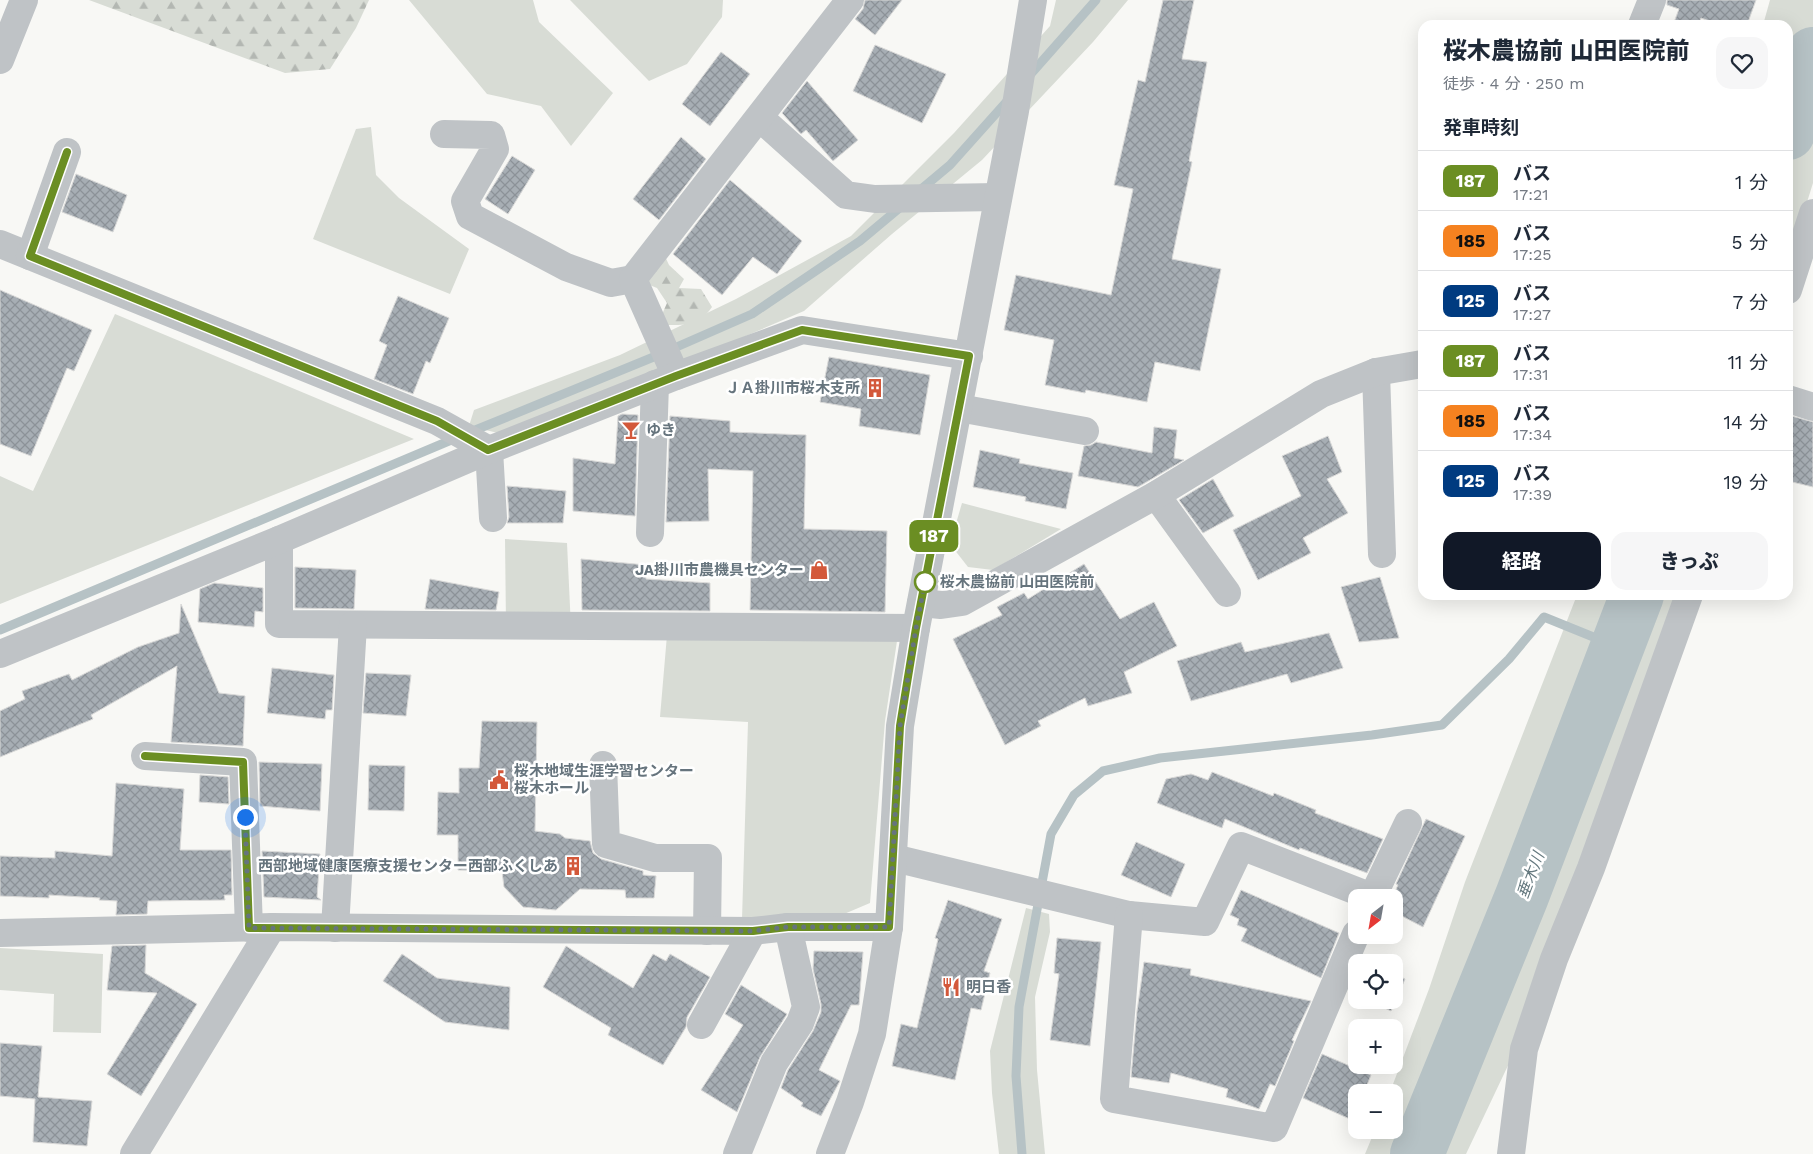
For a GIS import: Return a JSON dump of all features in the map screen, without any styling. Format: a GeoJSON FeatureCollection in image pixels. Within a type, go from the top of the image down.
{"type":"FeatureCollection","features":[{"type":"Feature","properties":{"kind":"street"},"geometry":{"type":"LineString","coordinates":[[0,60],[24,0]]}},
{"type":"Feature","properties":{"kind":"street"},"geometry":{"type":"LineString","coordinates":[[444,134],[491,135],[495,148],[465,200],[470,216],[566,268],[611,283],[633,279],[850,0]]}},
{"type":"Feature","properties":{"kind":"street"},"geometry":{"type":"LineString","coordinates":[[830,1154],[850,1102],[872,1034],[889,927],[900,726],[918,616],[1015,112],[1033,0]]}},
{"type":"Feature","properties":{"kind":"street"},"geometry":{"type":"LineString","coordinates":[[1644,20],[1652,0]]}},
{"type":"Feature","properties":{"kind":"street"},"geometry":{"type":"LineString","coordinates":[[760,118],[846,195],[875,199],[998,197]]}},
{"type":"Feature","properties":{"kind":"street"},"geometry":{"type":"LineString","coordinates":[[30,256],[67,152]]}},
{"type":"Feature","properties":{"kind":"street"},"geometry":{"type":"LineString","coordinates":[[1793,275],[1813,213]]}},
{"type":"Feature","properties":{"kind":"street"},"geometry":{"type":"LineString","coordinates":[[0,244],[437,421],[488,450]]}},
{"type":"Feature","properties":{"kind":"street"},"geometry":{"type":"LineString","coordinates":[[633,279],[657,334],[668,377],[650,533]]}},
{"type":"Feature","properties":{"kind":"street"},"geometry":{"type":"LineString","coordinates":[[0,654],[280,540],[488,450],[668,377],[802,330],[969,356]]}},
{"type":"Feature","properties":{"kind":"street"},"geometry":{"type":"LineString","coordinates":[[280,540],[279,624],[353,625],[918,616],[941,605],[962,602],[1156,495],[1321,394],[1376,372],[1418,365]]}},
{"type":"Feature","properties":{"kind":"street"},"geometry":{"type":"LineString","coordinates":[[1376,372],[1382,554]]}},
{"type":"Feature","properties":{"kind":"street"},"geometry":{"type":"LineString","coordinates":[[1793,401],[1813,407]]}},
{"type":"Feature","properties":{"kind":"street"},"geometry":{"type":"LineString","coordinates":[[959,408],[1085,431]]}},
{"type":"Feature","properties":{"kind":"street"},"geometry":{"type":"LineString","coordinates":[[488,450],[493,518]]}},
{"type":"Feature","properties":{"kind":"street"},"geometry":{"type":"LineString","coordinates":[[1156,495],[1227,594]]}},
{"type":"Feature","properties":{"kind":"street"},"geometry":{"type":"LineString","coordinates":[[1511,1154],[1524,1049],[1554,959],[1591,868],[1687,600]]}},
{"type":"Feature","properties":{"kind":"street"},"geometry":{"type":"LineString","coordinates":[[335,928],[353,625]]}},
{"type":"Feature","properties":{"kind":"street"},"geometry":{"type":"LineString","coordinates":[[134,1154],[261,927],[243,762],[145,756]]}},
{"type":"Feature","properties":{"kind":"street"},"geometry":{"type":"LineString","coordinates":[[603,765],[606,844],[655,858],[708,858],[707,931]]}},
{"type":"Feature","properties":{"kind":"street"},"geometry":{"type":"LineString","coordinates":[[1376,889],[1408,823]]}},
{"type":"Feature","properties":{"kind":"street"},"geometry":{"type":"LineString","coordinates":[[894,858],[1129,915],[1205,922],[1241,846],[1351,889]]}},
{"type":"Feature","properties":{"kind":"street"},"geometry":{"type":"LineString","coordinates":[[1129,915],[1114,1100],[1274,1128],[1352,944]]}},
{"type":"Feature","properties":{"kind":"street"},"geometry":{"type":"LineString","coordinates":[[0,933],[261,927],[753,931],[788,927],[889,927]]}},
{"type":"Feature","properties":{"kind":"street"},"geometry":{"type":"LineString","coordinates":[[737,1154],[774,1063],[800,1023],[806,1006],[788,927]]}},
{"type":"Feature","properties":{"kind":"street"},"geometry":{"type":"LineString","coordinates":[[701,1025],[753,931]]}},
{"type":"Feature","properties":{"kind":"green space"},"geometry":{"type":"Polygon","coordinates":[[[89,0],[369,0],[356,28],[330,69],[285,73],[89,0]]]}},
{"type":"Feature","properties":{"kind":"green space"},"geometry":{"type":"Polygon","coordinates":[[[409,0],[533,0],[539,22],[613,93],[571,146],[541,106],[487,94],[409,0]]]}},
{"type":"Feature","properties":{"kind":"green space"},"geometry":{"type":"Polygon","coordinates":[[[570,0],[723,0],[722,17],[687,64],[649,81],[570,0]]]}},
{"type":"Feature","properties":{"kind":"green space"},"geometry":{"type":"Polygon","coordinates":[[[1056,0],[1128,0],[1093,42],[982,160],[892,234],[804,311],[543,423],[498,433],[469,426],[474,410],[620,355],[736,299],[851,236],[954,133],[1050,26],[1056,0]]]}},
{"type":"Feature","properties":{"kind":"green space"},"geometry":{"type":"Polygon","coordinates":[[[1770,0],[1813,0],[1813,183],[1793,247],[1793,20],[1764,20],[1770,0]]]}},
{"type":"Feature","properties":{"kind":"green space"},"geometry":{"type":"Polygon","coordinates":[[[371,127],[376,175],[399,198],[469,249],[450,294],[313,239],[356,129],[371,127]]]}},
{"type":"Feature","properties":{"kind":"green space"},"geometry":{"type":"Polygon","coordinates":[[[663,252],[669,265],[684,279],[679,288],[701,289],[712,307],[698,321],[681,325],[667,325],[660,319],[667,303],[657,288],[647,284],[663,252]]]}},
{"type":"Feature","properties":{"kind":"green space"},"geometry":{"type":"Polygon","coordinates":[[[115,314],[414,439],[0,604],[0,476],[33,491],[115,314]]]}},
{"type":"Feature","properties":{"kind":"green space"},"geometry":{"type":"Polygon","coordinates":[[[962,503],[1061,529],[993,570],[968,567],[950,544],[962,503]]]}},
{"type":"Feature","properties":{"kind":"green space"},"geometry":{"type":"Polygon","coordinates":[[[505,539],[567,543],[571,628],[506,626],[505,539]]]}},
{"type":"Feature","properties":{"kind":"green space"},"geometry":{"type":"Polygon","coordinates":[[[1575,600],[1678,600],[1513,1055],[1466,1154],[1365,1154],[1371,1139],[1403,1139],[1403,1084],[1393,1084],[1397,1074],[1403,1074],[1403,1058],[1429,989],[1465,882],[1575,600]]]}},
{"type":"Feature","properties":{"kind":"green space"},"geometry":{"type":"Polygon","coordinates":[[[667,635],[897,641],[885,721],[870,903],[837,917],[742,919],[748,722],[660,717],[667,635]]]}},
{"type":"Feature","properties":{"kind":"green space"},"geometry":{"type":"Polygon","coordinates":[[[1026,908],[1049,914],[1050,932],[1035,997],[1037,1070],[1045,1154],[999,1154],[992,1093],[990,1051],[1026,908]]]}},
{"type":"Feature","properties":{"kind":"green space"},"geometry":{"type":"Polygon","coordinates":[[[0,948],[103,954],[101,1033],[53,1032],[54,994],[0,990],[0,948]]]}},
{"type":"Feature","properties":{"kind":"building"},"geometry":{"type":"Polygon","coordinates":[[[865,0],[902,0],[875,35],[855,19],[863,9],[865,0]]]}},
{"type":"Feature","properties":{"kind":"building"},"geometry":{"type":"Polygon","coordinates":[[[1163,0],[1194,0],[1182,59],[1207,62],[1189,161],[1192,162],[1172,259],[1221,269],[1200,371],[1155,362],[1147,402],[1086,390],[1085,393],[1045,385],[1054,340],[1004,330],[1016,275],[1111,295],[1133,189],[1114,185],[1138,80],[1145,82],[1163,0]]]}},
{"type":"Feature","properties":{"kind":"building"},"geometry":{"type":"Polygon","coordinates":[[[1667,0],[1756,0],[1749,20],[1707,20],[1701,18],[1700,20],[1675,20],[1679,9],[1667,5],[1667,0]]]}},
{"type":"Feature","properties":{"kind":"building"},"geometry":{"type":"Polygon","coordinates":[[[875,45],[946,74],[922,123],[853,91],[875,45]]]}},
{"type":"Feature","properties":{"kind":"building"},"geometry":{"type":"Polygon","coordinates":[[[721,52],[750,74],[710,126],[682,104],[721,52]]]}},
{"type":"Feature","properties":{"kind":"building"},"geometry":{"type":"Polygon","coordinates":[[[807,81],[858,140],[833,161],[806,130],[801,134],[782,113],[807,81]]]}},
{"type":"Feature","properties":{"kind":"building"},"geometry":{"type":"Polygon","coordinates":[[[681,137],[706,159],[659,220],[633,199],[681,137]]]}},
{"type":"Feature","properties":{"kind":"building"},"geometry":{"type":"Polygon","coordinates":[[[512,156],[535,170],[508,214],[485,199],[512,156]]]}},
{"type":"Feature","properties":{"kind":"building"},"geometry":{"type":"Polygon","coordinates":[[[76,174],[127,195],[113,232],[62,212],[76,174]]]}},
{"type":"Feature","properties":{"kind":"building"},"geometry":{"type":"Polygon","coordinates":[[[730,180],[802,241],[777,274],[753,257],[722,295],[673,254],[730,180]]]}},
{"type":"Feature","properties":{"kind":"building"},"geometry":{"type":"Polygon","coordinates":[[[0,290],[92,330],[74,371],[67,368],[31,456],[0,444],[0,290]]]}},
{"type":"Feature","properties":{"kind":"building"},"geometry":{"type":"Polygon","coordinates":[[[398,296],[449,318],[430,363],[426,361],[413,394],[374,379],[387,345],[379,341],[398,296]]]}},
{"type":"Feature","properties":{"kind":"building","name":"ＪＡ掛川市桜木支所"},"geometry":{"type":"Polygon","coordinates":[[[829,357],[930,375],[920,435],[859,426],[861,409],[820,402],[829,357]]]}},
{"type":"Feature","properties":{"kind":"building"},"geometry":{"type":"Polygon","coordinates":[[[622,414],[638,415],[635,516],[573,511],[573,458],[615,464],[618,416],[622,414]]]}},
{"type":"Feature","properties":{"kind":"building"},"geometry":{"type":"Polygon","coordinates":[[[670,416],[730,421],[730,432],[806,435],[804,529],[887,531],[885,612],[750,610],[753,471],[708,469],[709,521],[666,522],[670,416]]]}},
{"type":"Feature","properties":{"kind":"building"},"geometry":{"type":"Polygon","coordinates":[[[1793,416],[1813,422],[1813,487],[1793,482],[1793,416]]]}},
{"type":"Feature","properties":{"kind":"building"},"geometry":{"type":"Polygon","coordinates":[[[1154,427],[1177,430],[1174,458],[1184,460],[1138,487],[1078,476],[1084,446],[1096,442],[1152,453],[1154,427]]]}},
{"type":"Feature","properties":{"kind":"building"},"geometry":{"type":"Polygon","coordinates":[[[1328,436],[1342,472],[1327,479],[1348,513],[1303,538],[1311,553],[1258,580],[1233,530],[1301,496],[1282,456],[1328,436]]]}},
{"type":"Feature","properties":{"kind":"building"},"geometry":{"type":"Polygon","coordinates":[[[980,450],[1020,459],[1019,463],[1073,473],[1066,509],[1025,501],[1026,497],[973,487],[980,450]]]}},
{"type":"Feature","properties":{"kind":"building"},"geometry":{"type":"Polygon","coordinates":[[[1213,479],[1234,516],[1203,533],[1179,500],[1213,479]]]}},
{"type":"Feature","properties":{"kind":"building"},"geometry":{"type":"Polygon","coordinates":[[[507,486],[566,491],[563,523],[507,523],[509,517],[507,486]]]}},
{"type":"Feature","properties":{"kind":"building"},"geometry":{"type":"Polygon","coordinates":[[[581,559],[646,565],[646,579],[710,583],[710,611],[582,610],[581,559]]]}},
{"type":"Feature","properties":{"kind":"building"},"geometry":{"type":"Polygon","coordinates":[[[1084,564],[1120,619],[1154,602],[1177,646],[1124,672],[1132,693],[1088,706],[1085,698],[1038,721],[1041,726],[1005,745],[953,639],[1002,615],[997,607],[1024,593],[1028,599],[1084,564]]]}},
{"type":"Feature","properties":{"kind":"building"},"geometry":{"type":"Polygon","coordinates":[[[295,567],[356,570],[354,609],[295,608],[295,567]]]}},
{"type":"Feature","properties":{"kind":"building"},"geometry":{"type":"Polygon","coordinates":[[[1380,577],[1399,638],[1359,642],[1341,587],[1380,577]]]}},
{"type":"Feature","properties":{"kind":"building"},"geometry":{"type":"Polygon","coordinates":[[[430,579],[499,592],[496,610],[425,609],[430,579]]]}},
{"type":"Feature","properties":{"kind":"building"},"geometry":{"type":"Polygon","coordinates":[[[214,583],[263,588],[263,612],[255,611],[254,627],[198,622],[200,589],[214,583]]]}},
{"type":"Feature","properties":{"kind":"building"},"geometry":{"type":"Polygon","coordinates":[[[181,604],[219,693],[245,696],[243,746],[171,742],[177,666],[91,715],[93,719],[0,757],[0,711],[25,699],[22,691],[69,674],[72,680],[138,647],[179,633],[181,604]]]}},
{"type":"Feature","properties":{"kind":"building"},"geometry":{"type":"Polygon","coordinates":[[[1329,633],[1343,668],[1291,683],[1287,674],[1191,701],[1177,661],[1241,642],[1245,652],[1329,633]]]}},
{"type":"Feature","properties":{"kind":"building"},"geometry":{"type":"Polygon","coordinates":[[[272,668],[334,675],[332,710],[326,710],[325,719],[267,713],[272,668]]]}},
{"type":"Feature","properties":{"kind":"building"},"geometry":{"type":"Polygon","coordinates":[[[366,673],[411,675],[406,716],[363,713],[366,673]]]}},
{"type":"Feature","properties":{"kind":"building"},"geometry":{"type":"Polygon","coordinates":[[[482,721],[537,722],[535,831],[560,834],[565,838],[590,841],[593,853],[601,859],[643,871],[643,875],[656,876],[654,898],[626,898],[625,890],[580,889],[556,910],[523,907],[504,887],[502,871],[458,870],[458,835],[437,835],[438,792],[459,793],[459,768],[479,768],[482,721]]]}},
{"type":"Feature","properties":{"kind":"building"},"geometry":{"type":"Polygon","coordinates":[[[259,762],[322,764],[320,811],[260,806],[259,762]]]}},
{"type":"Feature","properties":{"kind":"building"},"geometry":{"type":"Polygon","coordinates":[[[369,765],[405,766],[404,811],[368,810],[369,765]]]}},
{"type":"Feature","properties":{"kind":"building"},"geometry":{"type":"Polygon","coordinates":[[[1212,772],[1273,796],[1274,793],[1316,810],[1315,813],[1383,839],[1367,873],[1300,848],[1299,850],[1225,819],[1222,828],[1157,803],[1166,779],[1191,774],[1208,780],[1212,772]]]}},
{"type":"Feature","properties":{"kind":"building"},"geometry":{"type":"Polygon","coordinates":[[[200,775],[228,777],[229,804],[199,802],[200,775]]]}},
{"type":"Feature","properties":{"kind":"building"},"geometry":{"type":"Polygon","coordinates":[[[116,783],[184,789],[180,850],[231,850],[232,895],[224,895],[225,900],[148,901],[147,914],[116,915],[117,901],[99,900],[100,898],[49,895],[49,898],[0,896],[0,856],[55,858],[55,851],[112,856],[116,783]]]}},
{"type":"Feature","properties":{"kind":"building"},"geometry":{"type":"Polygon","coordinates":[[[1426,819],[1465,836],[1423,927],[1403,917],[1403,889],[1396,889],[1398,885],[1396,884],[1426,819]]]}},
{"type":"Feature","properties":{"kind":"building"},"geometry":{"type":"Polygon","coordinates":[[[1136,842],[1185,864],[1171,897],[1121,875],[1136,842]]]}},
{"type":"Feature","properties":{"kind":"building"},"geometry":{"type":"Polygon","coordinates":[[[262,851],[320,854],[317,897],[321,900],[264,897],[262,851]]]}},
{"type":"Feature","properties":{"kind":"building"},"geometry":{"type":"Polygon","coordinates":[[[1241,890],[1339,933],[1321,978],[1241,941],[1247,929],[1237,925],[1239,919],[1230,915],[1241,890]]]}},
{"type":"Feature","properties":{"kind":"building"},"geometry":{"type":"Polygon","coordinates":[[[948,900],[1002,919],[984,971],[990,973],[981,1010],[971,1008],[955,1080],[892,1066],[901,1024],[917,1028],[938,939],[935,938],[948,900]]]}},
{"type":"Feature","properties":{"kind":"building"},"geometry":{"type":"Polygon","coordinates":[[[1057,938],[1101,942],[1090,1046],[1050,1040],[1059,974],[1054,973],[1057,938]]]}},
{"type":"Feature","properties":{"kind":"building"},"geometry":{"type":"Polygon","coordinates":[[[146,945],[145,973],[197,1004],[141,1096],[107,1074],[157,993],[107,990],[112,946],[146,945]]]}},
{"type":"Feature","properties":{"kind":"building"},"geometry":{"type":"Polygon","coordinates":[[[566,946],[633,988],[653,954],[666,961],[670,954],[710,977],[687,1017],[686,1027],[663,1065],[608,1035],[611,1028],[543,987],[566,946]]]}},
{"type":"Feature","properties":{"kind":"building"},"geometry":{"type":"Polygon","coordinates":[[[814,951],[863,952],[859,1005],[851,1005],[819,1070],[840,1081],[821,1116],[801,1106],[803,1103],[781,1088],[788,1070],[813,1031],[821,1012],[813,969],[814,951]]]}},
{"type":"Feature","properties":{"kind":"building"},"geometry":{"type":"Polygon","coordinates":[[[402,954],[437,978],[510,987],[509,1030],[445,1022],[383,981],[402,954]]]}},
{"type":"Feature","properties":{"kind":"building"},"geometry":{"type":"Polygon","coordinates":[[[1144,962],[1191,969],[1190,975],[1311,1001],[1292,1040],[1294,1041],[1275,1086],[1270,1084],[1259,1109],[1226,1097],[1228,1089],[1171,1073],[1169,1083],[1131,1077],[1144,962]]]}},
{"type":"Feature","properties":{"kind":"building"},"geometry":{"type":"Polygon","coordinates":[[[741,985],[787,1014],[760,1057],[737,1112],[701,1090],[743,1025],[725,1014],[741,985]]]}},
{"type":"Feature","properties":{"kind":"building"},"geometry":{"type":"Polygon","coordinates":[[[0,1043],[42,1046],[38,1097],[92,1101],[87,1146],[33,1142],[35,1099],[0,1096],[0,1043]]]}},
{"type":"Feature","properties":{"kind":"building"},"geometry":{"type":"Polygon","coordinates":[[[1322,1054],[1348,1065],[1348,1074],[1371,1075],[1367,1084],[1348,1084],[1348,1118],[1303,1098],[1322,1054]]]}},
{"type":"Feature","properties":{"kind":"waterway"},"geometry":{"type":"LineString","coordinates":[[1029,76],[1096,0]]}},
{"type":"Feature","properties":{"kind":"waterway","name":"垂木川"},"geometry":{"type":"LineString","coordinates":[[1793,117],[1813,54]]}},
{"type":"Feature","properties":{"kind":"waterway"},"geometry":{"type":"LineString","coordinates":[[919,191],[950,165],[1009,99]]}},
{"type":"Feature","properties":{"kind":"waterway"},"geometry":{"type":"LineString","coordinates":[[468,433],[656,356],[752,314],[860,241],[903,205]]}},
{"type":"Feature","properties":{"kind":"waterway"},"geometry":{"type":"LineString","coordinates":[[0,630],[456,438]]}},
{"type":"Feature","properties":{"kind":"waterway","name":"垂木川"},"geometry":{"type":"LineString","coordinates":[[1417,1154],[1522,896],[1635,600]]}},
{"type":"Feature","properties":{"kind":"waterway"},"geometry":{"type":"LineString","coordinates":[[1022,1154],[1016,1076],[1019,1007],[1051,834],[1074,795],[1103,771],[1160,758],[1372,735],[1442,725],[1509,659],[1544,617],[1618,647]]}},
{"type":"Feature","properties":{"kind":"bus line","name":"187"},"geometry":{"type":"LineString","coordinates":[[67,152],[30,256],[437,421],[488,450],[676,376],[802,330],[969,356],[916,628],[900,726],[889,927],[788,927],[753,931],[249,928],[243,762],[145,756]]}},
{"type":"Feature","properties":{"kind":"place","name":"ＪＡ掛川市桜木支所"},"geometry":{"type":"Point","coordinates":[875,388]}},
{"type":"Feature","properties":{"kind":"place","name":"ゆき"},"geometry":{"type":"Point","coordinates":[631,430]}},
{"type":"Feature","properties":{"kind":"place","name":"JA掛川市農機具センター"},"geometry":{"type":"Point","coordinates":[819,570]}},
{"type":"Feature","properties":{"kind":"place","name":"桜木農協前 山田医院前"},"geometry":{"type":"Point","coordinates":[925,582]}},
{"type":"Feature","properties":{"kind":"place","name":"桜木地域生涯学習センター 桜木ホール"},"geometry":{"type":"Point","coordinates":[499,780]}},
{"type":"Feature","properties":{"kind":"place","name":"西部地域健康医療支援センター西部ふくしあ"},"geometry":{"type":"Point","coordinates":[573,866]}},
{"type":"Feature","properties":{"kind":"place","name":"明日香"},"geometry":{"type":"Point","coordinates":[951,987]}},
{"type":"Feature","properties":{"kind":"route"},"geometry":{"type":"LineString","coordinates":[[245,817],[249,928],[753,931],[788,927],[889,927],[900,726],[925,582]]}}]}
